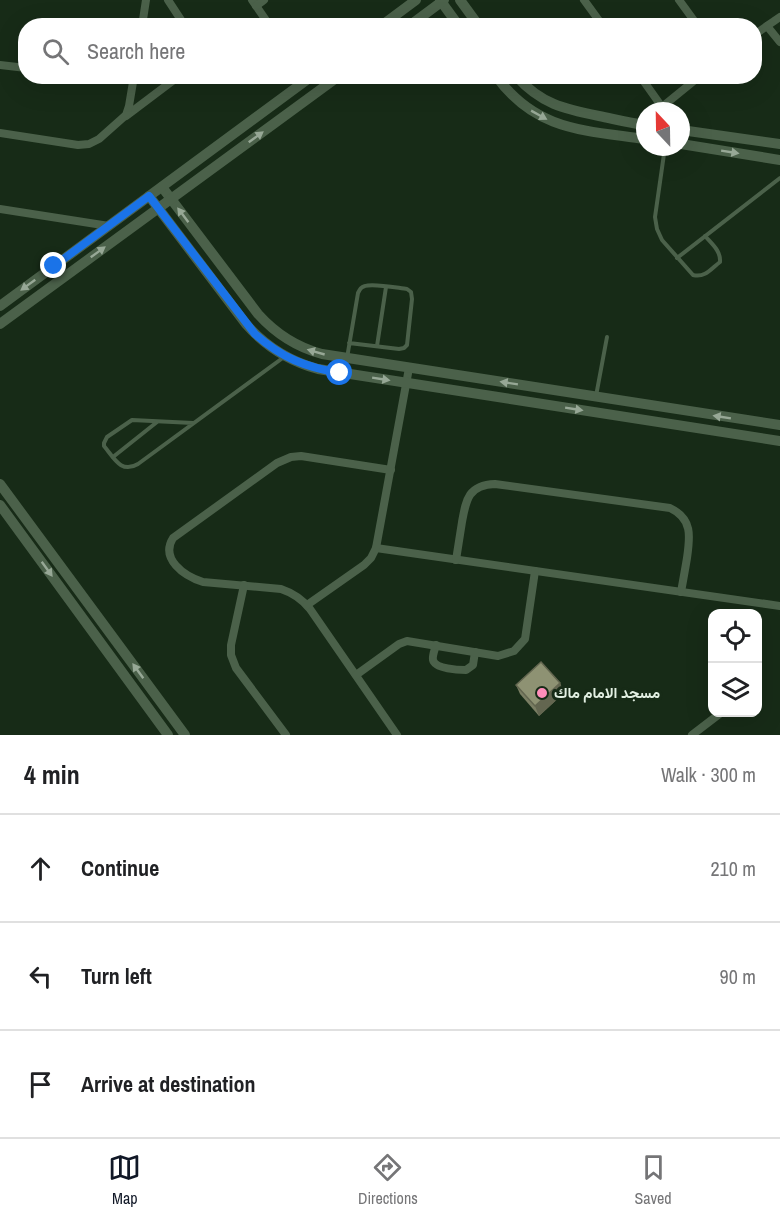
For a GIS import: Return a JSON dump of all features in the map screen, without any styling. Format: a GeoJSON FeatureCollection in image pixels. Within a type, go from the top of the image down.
{"type":"FeatureCollection","features":[{"type":"Feature","properties":{"kind":"street"},"geometry":{"type":"LineString","coordinates":[[143,18],[146,0]]}},
{"type":"Feature","properties":{"kind":"street"},"geometry":{"type":"LineString","coordinates":[[168,0],[180,18]]}},
{"type":"Feature","properties":{"kind":"street"},"geometry":{"type":"LineString","coordinates":[[264,0],[254,3],[264,18]]}},
{"type":"Feature","properties":{"kind":"street"},"geometry":{"type":"LineString","coordinates":[[392,18],[416,0]]}},
{"type":"Feature","properties":{"kind":"street"},"geometry":{"type":"LineString","coordinates":[[460,0],[473,18]]}},
{"type":"Feature","properties":{"kind":"street"},"geometry":{"type":"LineString","coordinates":[[584,0],[597,18]]}},
{"type":"Feature","properties":{"kind":"street"},"geometry":{"type":"LineString","coordinates":[[679,0],[692,18]]}},
{"type":"Feature","properties":{"kind":"street"},"geometry":{"type":"LineString","coordinates":[[420,18],[442,1],[454,18]]}},
{"type":"Feature","properties":{"kind":"street"},"geometry":{"type":"LineString","coordinates":[[762,29],[780,17]]}},
{"type":"Feature","properties":{"kind":"street"},"geometry":{"type":"LineString","coordinates":[[767,26],[780,42]]}},
{"type":"Feature","properties":{"kind":"street"},"geometry":{"type":"LineString","coordinates":[[0,64],[18,67]]}},
{"type":"Feature","properties":{"kind":"street"},"geometry":{"type":"LineString","coordinates":[[123,118],[128,110],[133,84]]}},
{"type":"Feature","properties":{"kind":"street"},"geometry":{"type":"LineString","coordinates":[[0,133],[84,145],[99,139],[168,84]]}},
{"type":"Feature","properties":{"kind":"street"},"geometry":{"type":"LineString","coordinates":[[0,306],[300,84]]}},
{"type":"Feature","properties":{"kind":"street"},"geometry":{"type":"LineString","coordinates":[[0,324],[328,84]]}},
{"type":"Feature","properties":{"kind":"street"},"geometry":{"type":"LineString","coordinates":[[502,84],[512,97],[544,119],[568,127],[636,138]]}},
{"type":"Feature","properties":{"kind":"street"},"geometry":{"type":"LineString","coordinates":[[522,84],[560,108],[636,122]]}},
{"type":"Feature","properties":{"kind":"street"},"geometry":{"type":"LineString","coordinates":[[645,84],[656,102]]}},
{"type":"Feature","properties":{"kind":"street"},"geometry":{"type":"LineString","coordinates":[[668,102],[690,84]]}},
{"type":"Feature","properties":{"kind":"street"},"geometry":{"type":"LineString","coordinates":[[625,136],[636,128]]}},
{"type":"Feature","properties":{"kind":"street"},"geometry":{"type":"LineString","coordinates":[[690,131],[780,144]]}},
{"type":"Feature","properties":{"kind":"street"},"geometry":{"type":"LineString","coordinates":[[690,145],[780,160]]}},
{"type":"Feature","properties":{"kind":"street"},"geometry":{"type":"LineString","coordinates":[[162,187],[266,323],[283,337],[302,348],[322,354],[780,426]]}},
{"type":"Feature","properties":{"kind":"street"},"geometry":{"type":"LineString","coordinates":[[149,196],[246,324],[265,343],[306,366],[780,441]]}},
{"type":"Feature","properties":{"kind":"street"},"geometry":{"type":"LineString","coordinates":[[0,209],[109,226]]}},
{"type":"Feature","properties":{"kind":"street"},"geometry":{"type":"LineString","coordinates":[[307,605],[364,566],[376,549],[409,368]]}},
{"type":"Feature","properties":{"kind":"street"},"geometry":{"type":"LineString","coordinates":[[630,418],[633,403]]}},
{"type":"Feature","properties":{"kind":"street"},"geometry":{"type":"LineString","coordinates":[[391,470],[301,456],[286,459],[277,463],[173,538],[169,552],[171,559],[180,569],[203,582],[281,589],[307,605],[397,735]]}},
{"type":"Feature","properties":{"kind":"street"},"geometry":{"type":"LineString","coordinates":[[0,484],[185,735]]}},
{"type":"Feature","properties":{"kind":"street"},"geometry":{"type":"LineString","coordinates":[[456,560],[466,501],[477,488],[489,484],[670,508],[684,520],[690,537],[681,592]]}},
{"type":"Feature","properties":{"kind":"street"},"geometry":{"type":"LineString","coordinates":[[0,505],[168,735]]}},
{"type":"Feature","properties":{"kind":"street"},"geometry":{"type":"LineString","coordinates":[[24,538],[34,530]]}},
{"type":"Feature","properties":{"kind":"street"},"geometry":{"type":"LineString","coordinates":[[376,549],[780,606]]}},
{"type":"Feature","properties":{"kind":"street"},"geometry":{"type":"LineString","coordinates":[[356,675],[403,642],[411,641],[498,656],[514,651],[525,639],[535,571]]}},
{"type":"Feature","properties":{"kind":"street"},"geometry":{"type":"LineString","coordinates":[[244,585],[231,645],[232,660],[286,735]]}},
{"type":"Feature","properties":{"kind":"street"},"geometry":{"type":"LineString","coordinates":[[756,609],[758,603]]}},
{"type":"Feature","properties":{"kind":"street"},"geometry":{"type":"LineString","coordinates":[[436,645],[433,659],[439,666],[466,670],[472,665],[475,652]]}},
{"type":"Feature","properties":{"kind":"street"},"geometry":{"type":"LineString","coordinates":[[151,711],[162,704]]}},
{"type":"Feature","properties":{"kind":"street"},"geometry":{"type":"LineString","coordinates":[[692,735],[702,732],[717,717]]}},
{"type":"Feature","properties":{"kind":"lane"},"geometry":{"type":"LineString","coordinates":[[664,156],[656,223],[662,240],[693,275],[705,275],[720,262],[719,253],[705,236]]}},
{"type":"Feature","properties":{"kind":"lane"},"geometry":{"type":"LineString","coordinates":[[677,258],[780,178]]}},
{"type":"Feature","properties":{"kind":"lane"},"geometry":{"type":"LineString","coordinates":[[347,358],[349,343],[359,290],[365,286],[407,289],[412,295],[407,345],[404,348],[349,343]]}},
{"type":"Feature","properties":{"kind":"lane"},"geometry":{"type":"LineString","coordinates":[[377,346],[386,287]]}},
{"type":"Feature","properties":{"kind":"lane"},"geometry":{"type":"LineString","coordinates":[[596,397],[608,337]]}},
{"type":"Feature","properties":{"kind":"lane"},"geometry":{"type":"LineString","coordinates":[[193,423],[132,420],[106,437],[104,446],[122,466],[128,468],[135,466],[285,356]]}},
{"type":"Feature","properties":{"kind":"lane"},"geometry":{"type":"LineString","coordinates":[[113,457],[158,421]]}},
{"type":"Feature","properties":{"kind":"building"},"geometry":{"type":"Polygon","coordinates":[[[541,662],[560,683],[535,706],[516,685],[541,662]]]}},
{"type":"Feature","properties":{"kind":"place","name":"مسجد الامام ماك"},"geometry":{"type":"Point","coordinates":[542,693]}},
{"type":"Feature","properties":{"kind":"route"},"geometry":{"type":"LineString","coordinates":[[54,266],[149,196],[255,334],[274,350],[295,362],[340,373]]}}]}
